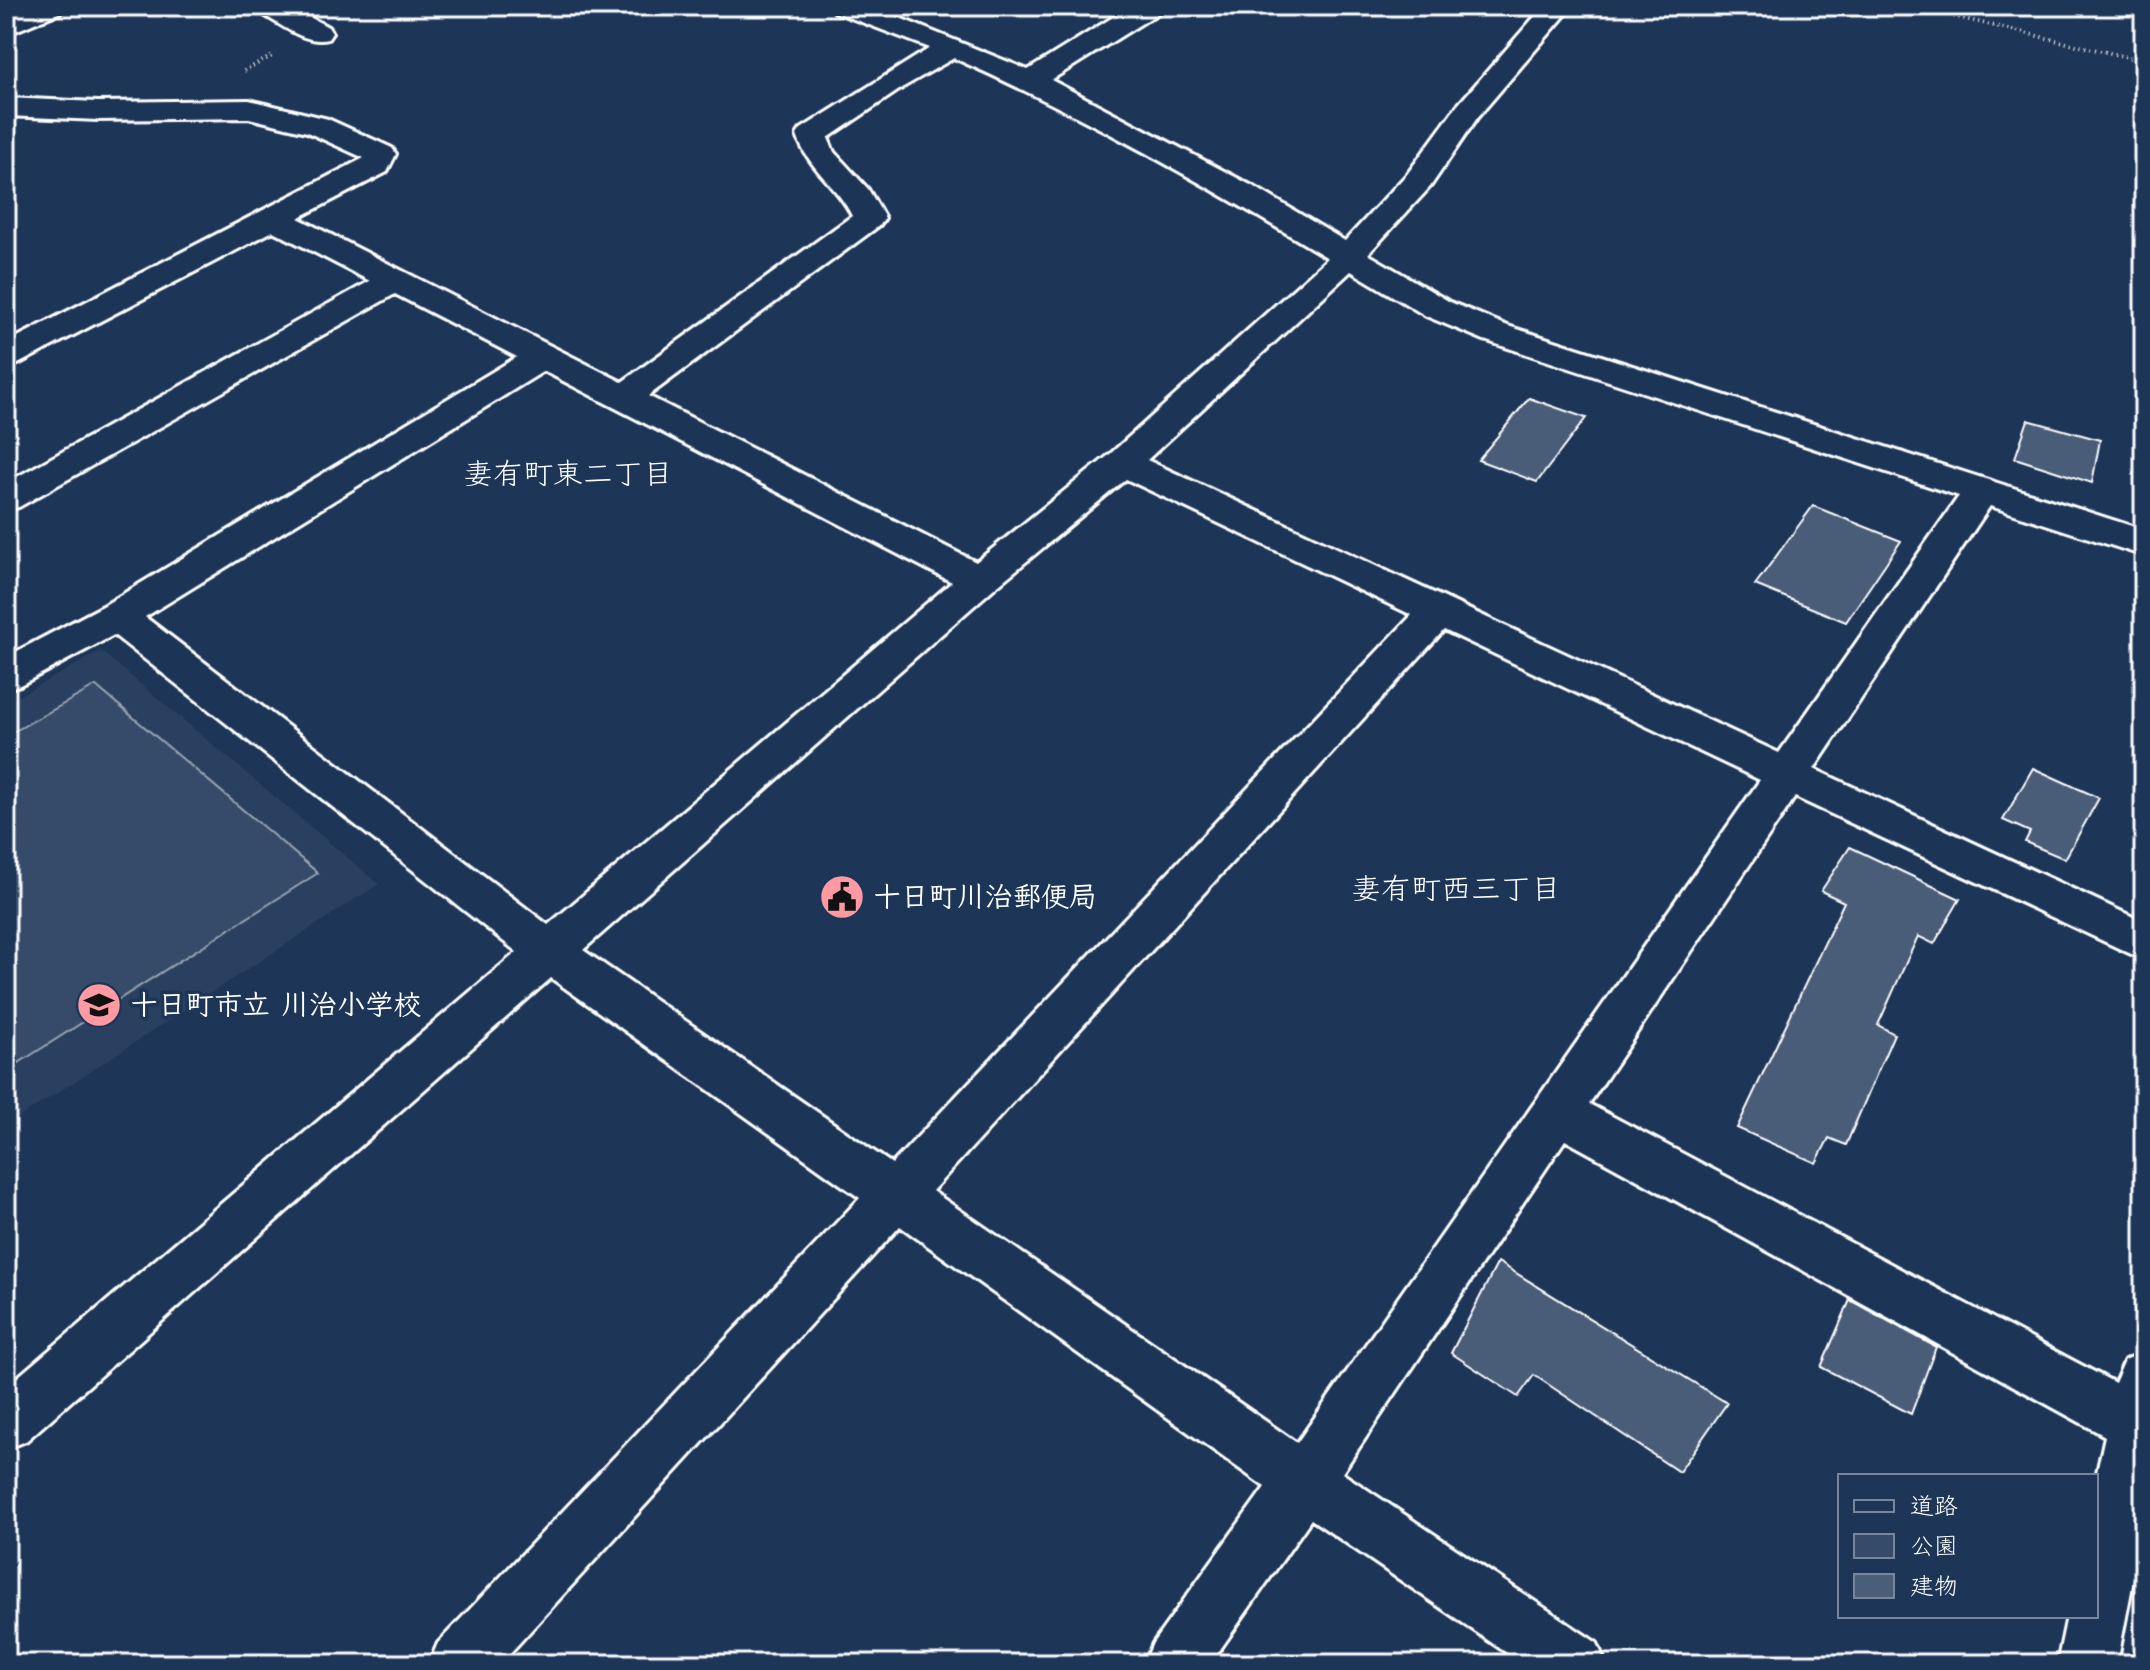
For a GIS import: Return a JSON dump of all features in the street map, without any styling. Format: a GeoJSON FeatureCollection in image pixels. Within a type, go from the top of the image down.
{"type":"FeatureCollection","features":[{"type":"Feature","properties":{"kind":"main road"},"geometry":{"type":"LineString","coordinates":[[269,6],[318,33]]}},
{"type":"Feature","properties":{"kind":"main road"},"geometry":{"type":"LineString","coordinates":[[1030,81],[1150,6]]}},
{"type":"Feature","properties":{"kind":"main road"},"geometry":{"type":"LineString","coordinates":[[6,1422],[979,580],[1122,463],[1348,257],[1419,180],[1467,112],[1559,6]]}},
{"type":"Feature","properties":{"kind":"main road"},"geometry":{"type":"LineString","coordinates":[[6,27],[32,9]]}},
{"type":"Feature","properties":{"kind":"main road"},"geometry":{"type":"LineString","coordinates":[[864,9],[1030,81],[1247,196],[1438,309],[1496,333],[2144,543]]}},
{"type":"Feature","properties":{"kind":"main road"},"geometry":{"type":"LineString","coordinates":[[623,398],[869,218],[859,198],[815,145],[812,135],[895,80],[953,47]]}},
{"type":"Feature","properties":{"kind":"main road"},"geometry":{"type":"LineString","coordinates":[[6,107],[98,111],[249,109],[317,125],[381,154],[376,165],[6,357]]}},
{"type":"Feature","properties":{"kind":"main road"},"geometry":{"type":"LineString","coordinates":[[271,217],[979,580]]}},
{"type":"Feature","properties":{"kind":"main road"},"geometry":{"type":"LineString","coordinates":[[6,499],[394,281]]}},
{"type":"Feature","properties":{"kind":"main road"},"geometry":{"type":"LineString","coordinates":[[6,675],[117,616],[542,357]]}},
{"type":"Feature","properties":{"kind":"main road"},"geometry":{"type":"LineString","coordinates":[[1122,463],[1786,777],[2144,942]]}},
{"type":"Feature","properties":{"kind":"main road"},"geometry":{"type":"LineString","coordinates":[[1174,1664],[1304,1481],[1980,492]]}},
{"type":"Feature","properties":{"kind":"main road"},"geometry":{"type":"LineString","coordinates":[[459,1664],[1438,612]]}},
{"type":"Feature","properties":{"kind":"main road"},"geometry":{"type":"LineString","coordinates":[[117,616],[550,952],[1304,1481],[1576,1664]]}},
{"type":"Feature","properties":{"kind":"main road"},"geometry":{"type":"LineString","coordinates":[[1557,1111],[2139,1401],[2098,1608]]}},
{"type":"Feature","properties":{"kind":"main road"},"geometry":{"type":"LineString","coordinates":[[2087,1664],[2096,1618]]}},
{"type":"Feature","properties":{"kind":"path"},"geometry":{"type":"LineString","coordinates":[[1910,6],[2144,61]]}},
{"type":"Feature","properties":{"kind":"shaded area","name":"十日町市立 川治小学校"},"geometry":{"type":"Polygon","coordinates":[[[101,651],[379,884],[6,1126],[6,703],[101,651]]]}},
{"type":"Feature","properties":{"kind":"green space","name":"十日町市立 川治小学校"},"geometry":{"type":"Polygon","coordinates":[[[96,686],[318,873],[6,1071],[6,736],[96,686]]]}},
{"type":"Feature","properties":{"kind":"building"},"geometry":{"type":"Polygon","coordinates":[[[1529,398],[1586,418],[1537,482],[1478,460],[1529,398]]]}},
{"type":"Feature","properties":{"kind":"building"},"geometry":{"type":"Polygon","coordinates":[[[2028,420],[2100,440],[2092,483],[2015,458],[2028,420]]]}},
{"type":"Feature","properties":{"kind":"building"},"geometry":{"type":"Polygon","coordinates":[[[1813,506],[1901,541],[1846,622],[1755,585],[1813,506]]]}},
{"type":"Feature","properties":{"kind":"building"},"geometry":{"type":"Polygon","coordinates":[[[2033,768],[2099,798],[2065,859],[2025,842],[2030,832],[2003,820],[2033,768]]]}},
{"type":"Feature","properties":{"kind":"building"},"geometry":{"type":"Polygon","coordinates":[[[1850,847],[1960,899],[1934,944],[1918,936],[1878,1025],[1894,1034],[1846,1145],[1829,1138],[1816,1163],[1737,1128],[1844,902],[1821,891],[1850,847]]]}},
{"type":"Feature","properties":{"kind":"building"},"geometry":{"type":"Polygon","coordinates":[[[1498,1262],[1727,1403],[1679,1472],[1534,1375],[1518,1397],[1451,1353],[1498,1262]]]}},
{"type":"Feature","properties":{"kind":"building"},"geometry":{"type":"Polygon","coordinates":[[[1850,1300],[1936,1347],[1911,1414],[1821,1367],[1850,1300]]]}},
{"type":"Feature","properties":{"kind":"place","name":"十日町川治郵便局"},"geometry":{"type":"Point","coordinates":[842,897]}},
{"type":"Feature","properties":{"kind":"place","name":"十日町市立 川治小学校"},"geometry":{"type":"Point","coordinates":[99,1005]}},
{"type":"Feature","properties":{"kind":"district","name":"妻有町東二丁目"},"geometry":{"type":"Point","coordinates":[568,475]}},
{"type":"Feature","properties":{"kind":"district","name":"妻有町西三丁目"},"geometry":{"type":"Point","coordinates":[1456,890]}}]}
